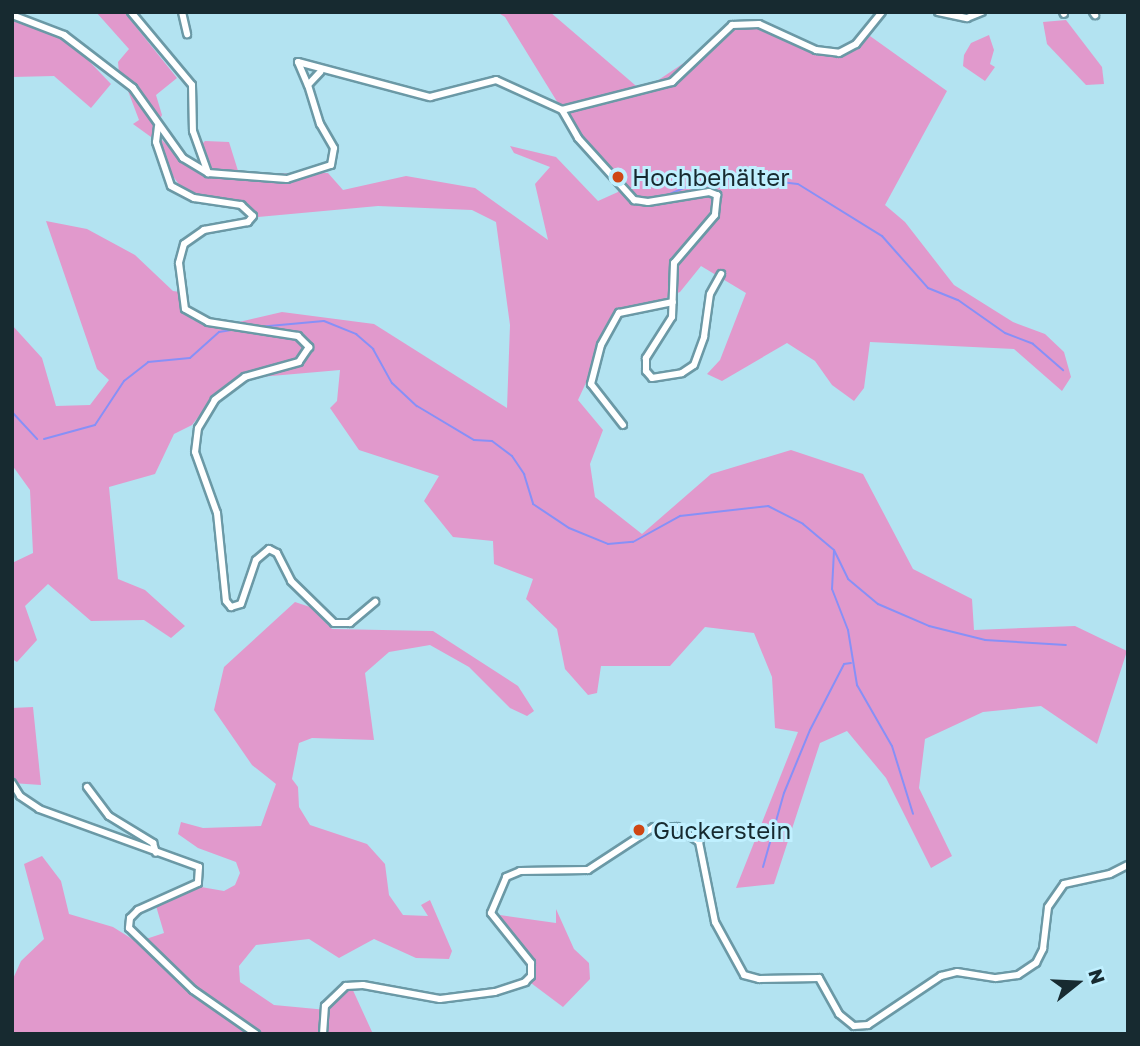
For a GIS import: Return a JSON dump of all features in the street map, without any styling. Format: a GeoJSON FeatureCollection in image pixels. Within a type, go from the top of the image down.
{"type":"FeatureCollection","features":[{"type":"Feature","properties":{"kind":"street"},"geometry":{"type":"LineString","coordinates":[[131,12],[192,85],[193,131],[208,173]]}},
{"type":"Feature","properties":{"kind":"street"},"geometry":{"type":"LineString","coordinates":[[182,12],[187,34]]}},
{"type":"Feature","properties":{"kind":"street"},"geometry":{"type":"LineString","coordinates":[[562,110],[672,82],[732,25],[760,24],[810,48],[839,53],[856,44],[882,12]]}},
{"type":"Feature","properties":{"kind":"street"},"geometry":{"type":"LineString","coordinates":[[937,12],[970,18],[982,12]]}},
{"type":"Feature","properties":{"kind":"street"},"geometry":{"type":"LineString","coordinates":[[12,15],[64,35],[126,82],[183,158],[208,173],[287,179],[331,165],[334,148],[320,124],[298,62],[321,71],[430,97],[495,80],[562,110],[578,138],[634,200],[648,202],[709,192],[716,195],[715,215],[674,263],[673,302],[669,324],[646,359],[646,371],[655,379],[694,365],[704,337],[710,294],[721,274]]}},
{"type":"Feature","properties":{"kind":"street"},"geometry":{"type":"LineString","coordinates":[[308,85],[321,71]]}},
{"type":"Feature","properties":{"kind":"street"},"geometry":{"type":"LineString","coordinates":[[158,126],[156,142],[171,186],[194,198],[241,205],[253,216],[248,222],[204,230],[184,244],[179,264],[187,312],[208,322],[298,336],[309,347],[299,362],[256,371],[210,406],[195,440],[196,458],[217,513],[219,563],[228,604],[240,604],[256,560],[269,548],[277,553],[291,581],[334,623],[350,623],[375,602]]}},
{"type":"Feature","properties":{"kind":"street"},"geometry":{"type":"LineString","coordinates":[[623,425],[591,384],[601,345],[619,313],[673,302]]}},
{"type":"Feature","properties":{"kind":"street"},"geometry":{"type":"LineString","coordinates":[[12,783],[20,796],[39,809],[156,853],[196,864],[201,877],[195,885],[138,910],[130,918],[129,928],[193,990],[256,1034]]}},
{"type":"Feature","properties":{"kind":"street"},"geometry":{"type":"LineString","coordinates":[[87,787],[109,816],[153,843],[156,853]]}},
{"type":"Feature","properties":{"kind":"street"},"geometry":{"type":"LineString","coordinates":[[323,1034],[325,1006],[346,986],[440,999],[495,992],[525,982],[531,976],[531,963],[491,913],[506,877],[520,871],[587,870],[654,827],[677,827],[699,842],[715,922],[733,961],[744,975],[759,979],[819,978],[838,1014],[854,1026],[868,1025],[941,976],[957,972],[996,978],[1018,975],[1035,963],[1043,949],[1048,907],[1064,884],[1110,874],[1128,865]]}},
{"type":"Feature","properties":{"kind":"shaded area"},"geometry":{"type":"Polygon","coordinates":[[[96,12],[124,12],[177,78],[156,95],[162,115],[151,137],[133,124],[139,120],[128,91],[120,84],[118,62],[129,49],[96,12]]]}},
{"type":"Feature","properties":{"kind":"shaded area"},"geometry":{"type":"Polygon","coordinates":[[[497,12],[550,12],[642,91],[739,26],[762,25],[811,52],[835,56],[870,36],[947,91],[885,205],[905,222],[954,285],[1013,322],[1045,334],[1064,352],[1071,377],[1062,391],[1014,349],[870,342],[864,388],[854,401],[832,385],[815,361],[787,343],[722,381],[707,374],[720,360],[746,293],[701,266],[680,292],[616,318],[578,400],[603,430],[590,464],[595,497],[642,534],[711,474],[791,450],[863,474],[913,569],[972,599],[974,630],[1075,626],[1127,651],[1097,744],[1041,706],[983,712],[925,739],[919,788],[952,856],[931,868],[886,778],[847,731],[820,743],[774,884],[736,888],[798,732],[775,728],[772,677],[754,633],[705,627],[670,666],[601,666],[597,693],[588,695],[565,669],[557,629],[526,599],[533,579],[494,564],[493,541],[453,537],[424,501],[439,476],[359,450],[330,408],[337,401],[340,370],[238,379],[213,398],[192,425],[174,434],[155,474],[109,487],[118,579],[145,590],[185,626],[171,638],[144,620],[91,621],[48,584],[25,606],[37,640],[17,662],[12,659],[12,563],[33,553],[30,490],[12,465],[12,325],[42,358],[56,406],[90,405],[109,380],[97,369],[46,221],[87,229],[135,255],[173,291],[180,292],[183,311],[193,320],[222,326],[282,312],[374,324],[507,408],[510,325],[496,222],[472,210],[378,206],[258,217],[248,204],[200,197],[180,186],[165,165],[159,137],[186,164],[208,176],[210,163],[200,146],[205,141],[229,142],[239,174],[328,173],[343,190],[406,176],[475,188],[548,240],[535,184],[550,167],[514,153],[510,146],[556,157],[598,201],[618,192],[622,177],[618,171],[612,176],[561,108],[505,17],[497,12]]]}},
{"type":"Feature","properties":{"kind":"shaded area"},"geometry":{"type":"Polygon","coordinates":[[[12,14],[62,33],[111,84],[91,108],[54,76],[12,77],[12,14]]]}},
{"type":"Feature","properties":{"kind":"shaded area"},"geometry":{"type":"Polygon","coordinates":[[[1066,20],[1102,67],[1104,84],[1086,85],[1047,44],[1043,22],[1066,20]]]}},
{"type":"Feature","properties":{"kind":"shaded area"},"geometry":{"type":"Polygon","coordinates":[[[989,35],[994,50],[990,64],[995,67],[985,81],[963,66],[964,55],[971,43],[989,35]]]}},
{"type":"Feature","properties":{"kind":"shaded area"},"geometry":{"type":"Polygon","coordinates":[[[295,602],[310,607],[332,629],[433,631],[518,686],[534,711],[527,716],[510,708],[469,667],[430,645],[389,652],[365,673],[374,740],[312,738],[299,743],[292,779],[298,787],[299,807],[310,825],[367,844],[385,864],[389,895],[403,915],[428,916],[421,905],[430,900],[452,951],[449,959],[416,958],[374,939],[339,958],[309,939],[256,945],[239,966],[240,982],[274,1005],[327,1010],[351,986],[373,1034],[12,1034],[12,981],[21,961],[44,939],[24,864],[42,856],[61,881],[69,914],[113,927],[137,942],[164,933],[156,906],[201,887],[224,891],[235,885],[240,873],[236,862],[198,848],[178,834],[181,822],[203,828],[261,826],[276,784],[252,765],[214,710],[224,667],[295,602]]]}},
{"type":"Feature","properties":{"kind":"shaded area"},"geometry":{"type":"Polygon","coordinates":[[[33,707],[41,785],[12,783],[12,708],[33,707]]]}},
{"type":"Feature","properties":{"kind":"shaded area"},"geometry":{"type":"Polygon","coordinates":[[[556,909],[574,949],[589,963],[590,979],[563,1007],[531,983],[535,968],[529,954],[493,914],[556,923],[556,909]]]}},
{"type":"Feature","properties":{"kind":"waterway"},"geometry":{"type":"LineString","coordinates":[[665,196],[691,185],[740,177],[798,184],[882,236],[928,288],[958,300],[1005,333],[1033,344],[1063,370]]}},
{"type":"Feature","properties":{"kind":"waterway"},"geometry":{"type":"LineString","coordinates":[[258,327],[324,321],[356,334],[373,349],[392,383],[417,406],[474,440],[492,441],[512,456],[524,474],[533,504],[569,528],[608,544],[633,542],[680,516],[768,506],[803,524],[834,550],[848,579],[878,604],[929,626],[985,640],[1066,645]]}},
{"type":"Feature","properties":{"kind":"waterway"},"geometry":{"type":"LineString","coordinates":[[44,439],[95,425],[124,381],[148,362],[190,358],[219,332],[239,329]]}},
{"type":"Feature","properties":{"kind":"waterway"},"geometry":{"type":"LineString","coordinates":[[12,412],[37,439]]}},
{"type":"Feature","properties":{"kind":"waterway"},"geometry":{"type":"LineString","coordinates":[[834,551],[832,589],[848,630],[857,685],[892,746],[913,814]]}},
{"type":"Feature","properties":{"kind":"waterway"},"geometry":{"type":"LineString","coordinates":[[763,867],[784,793],[810,730],[844,664],[851,663]]}},
{"type":"Feature","properties":{"kind":"place","name":"Hochbehälter"},"geometry":{"type":"Point","coordinates":[618,177]}},
{"type":"Feature","properties":{"kind":"place","name":"Guckerstein"},"geometry":{"type":"Point","coordinates":[639,830]}}]}
